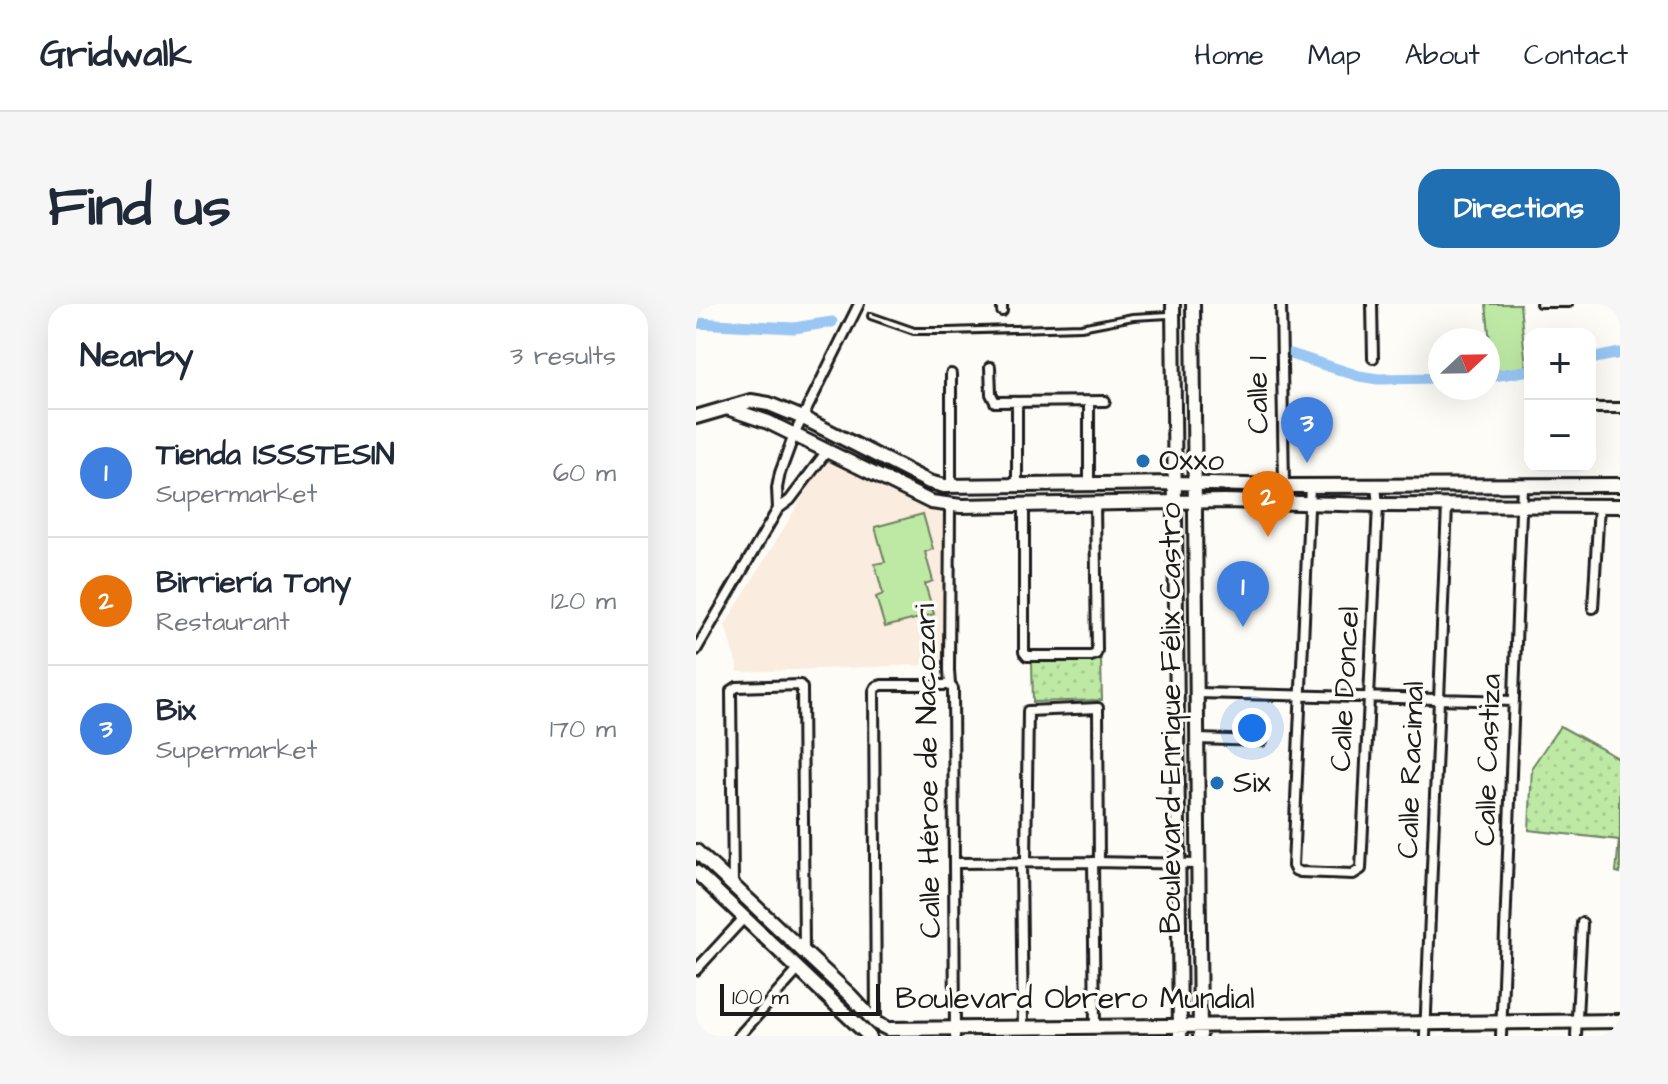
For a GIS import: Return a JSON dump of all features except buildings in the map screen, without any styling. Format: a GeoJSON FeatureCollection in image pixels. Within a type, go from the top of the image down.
{"type":"FeatureCollection","features":[{"type":"Feature","properties":{"kind":"street"},"geometry":{"type":"LineString","coordinates":[[778,509],[780,473],[794,435],[859,304]]}},
{"type":"Feature","properties":{"kind":"street","name":"Boulevard Enrique Félix Castro"},"geometry":{"type":"LineString","coordinates":[[1193,304],[1200,1031]]}},
{"type":"Feature","properties":{"kind":"street","name":"Calle 1"},"geometry":{"type":"LineString","coordinates":[[1281,304],[1284,486]]}},
{"type":"Feature","properties":{"kind":"street"},"geometry":{"type":"LineString","coordinates":[[1372,304],[1373,358]]}},
{"type":"Feature","properties":{"kind":"street","name":"Boulevard Enrique Félix Castro"},"geometry":{"type":"LineString","coordinates":[[1174,310],[1179,1031]]}},
{"type":"Feature","properties":{"kind":"street"},"geometry":{"type":"LineString","coordinates":[[990,367],[991,394],[995,402],[1105,401]]}},
{"type":"Feature","properties":{"kind":"street"},"geometry":{"type":"LineString","coordinates":[[951,374],[951,486]]}},
{"type":"Feature","properties":{"kind":"street"},"geometry":{"type":"LineString","coordinates":[[696,417],[751,401],[778,406],[929,482],[951,486],[1175,483],[1284,486],[1620,485]]}},
{"type":"Feature","properties":{"kind":"street"},"geometry":{"type":"LineString","coordinates":[[1089,402],[1089,485]]}},
{"type":"Feature","properties":{"kind":"street"},"geometry":{"type":"LineString","coordinates":[[1017,403],[1017,486]]}},
{"type":"Feature","properties":{"kind":"street"},"geometry":{"type":"LineString","coordinates":[[727,408],[768,422],[931,502],[950,505],[1196,501],[1620,506]]}},
{"type":"Feature","properties":{"kind":"street"},"geometry":{"type":"LineString","coordinates":[[1596,408],[1620,408]]}},
{"type":"Feature","properties":{"kind":"street"},"geometry":{"type":"LineString","coordinates":[[696,650],[778,509],[790,500],[827,451]]}},
{"type":"Feature","properties":{"kind":"street"},"geometry":{"type":"LineString","coordinates":[[1119,484],[1120,503]]}},
{"type":"Feature","properties":{"kind":"street"},"geometry":{"type":"LineString","coordinates":[[998,486],[999,504]]}},
{"type":"Feature","properties":{"kind":"street"},"geometry":{"type":"LineString","coordinates":[[1301,696],[1310,486]]}},
{"type":"Feature","properties":{"kind":"street","name":"Calle Doncel"},"geometry":{"type":"LineString","coordinates":[[1301,696],[1293,866],[1300,872],[1357,873],[1361,869],[1378,505],[1376,486]]}},
{"type":"Feature","properties":{"kind":"street","name":"Calle Castiza"},"geometry":{"type":"LineString","coordinates":[[1501,1029],[1522,486]]}},
{"type":"Feature","properties":{"kind":"street"},"geometry":{"type":"LineString","coordinates":[[1024,504],[1024,652],[1027,656],[1091,656],[1097,650],[1095,503]]}},
{"type":"Feature","properties":{"kind":"street","name":"Calle Héroe de Nacozari"},"geometry":{"type":"LineString","coordinates":[[950,505],[949,655],[950,685],[953,689],[955,1032]]}},
{"type":"Feature","properties":{"kind":"street","name":"Calle Racimal"},"geometry":{"type":"LineString","coordinates":[[1425,1030],[1447,506]]}},
{"type":"Feature","properties":{"kind":"street"},"geometry":{"type":"LineString","coordinates":[[1593,608],[1599,506]]}},
{"type":"Feature","properties":{"kind":"street"},"geometry":{"type":"LineString","coordinates":[[876,1023],[874,691],[882,685],[950,685]]}},
{"type":"Feature","properties":{"kind":"street"},"geometry":{"type":"LineString","coordinates":[[733,885],[731,691],[737,687],[801,686],[804,952]]}},
{"type":"Feature","properties":{"kind":"street"},"geometry":{"type":"LineString","coordinates":[[1197,693],[1514,701]]}},
{"type":"Feature","properties":{"kind":"street"},"geometry":{"type":"LineString","coordinates":[[1023,1028],[1028,711],[1098,708],[1095,1026]]}},
{"type":"Feature","properties":{"kind":"street"},"geometry":{"type":"LineString","coordinates":[[1197,739],[1262,741]]}},
{"type":"Feature","properties":{"kind":"street","name":"Boulevard Obrero Mundial"},"geometry":{"type":"LineString","coordinates":[[696,851],[876,1023],[888,1029],[955,1032],[1023,1028],[1063,1031],[1095,1026],[1179,1031],[1425,1030],[1501,1029],[1620,1021]]}},
{"type":"Feature","properties":{"kind":"street"},"geometry":{"type":"LineString","coordinates":[[955,863],[1197,864]]}},
{"type":"Feature","properties":{"kind":"street","name":"Boulevard Obrero Mundial"},"geometry":{"type":"LineString","coordinates":[[696,872],[869,1036]]}},
{"type":"Feature","properties":{"kind":"street"},"geometry":{"type":"LineString","coordinates":[[696,970],[744,918]]}},
{"type":"Feature","properties":{"kind":"street"},"geometry":{"type":"LineString","coordinates":[[1576,1036],[1582,923]]}},
{"type":"Feature","properties":{"kind":"street"},"geometry":{"type":"LineString","coordinates":[[767,940],[778,927]]}},
{"type":"Feature","properties":{"kind":"street"},"geometry":{"type":"LineString","coordinates":[[739,1036],[799,969]]}},
{"type":"Feature","properties":{"kind":"lane"},"geometry":{"type":"LineString","coordinates":[[1539,304],[1569,304]]}},
{"type":"Feature","properties":{"kind":"lane"},"geometry":{"type":"LineString","coordinates":[[871,316],[914,331],[948,331],[1081,327],[1174,310]]}},
{"type":"Feature","properties":{"kind":"shaded area"},"geometry":{"type":"Polygon","coordinates":[[[826,459],[944,516],[943,664],[739,672],[725,625],[826,459]]]}},
{"type":"Feature","properties":{"kind":"green space"},"geometry":{"type":"Polygon","coordinates":[[[1486,304],[1520,304],[1524,368],[1500,370],[1500,328],[1489,328],[1486,304]]]}},
{"type":"Feature","properties":{"kind":"green space"},"geometry":{"type":"Polygon","coordinates":[[[923,514],[933,549],[925,552],[933,581],[925,584],[934,614],[885,627],[876,597],[883,594],[875,564],[885,562],[875,527],[923,514]]]}},
{"type":"Feature","properties":{"kind":"green space"},"geometry":{"type":"Polygon","coordinates":[[[1101,660],[1102,700],[1033,702],[1032,662],[1101,660]]]}},
{"type":"Feature","properties":{"kind":"green space"},"geometry":{"type":"Polygon","coordinates":[[[1560,726],[1620,759],[1620,873],[1616,872],[1619,840],[1529,830],[1532,767],[1560,726]]]}},
{"type":"Feature","properties":{"kind":"waterway"},"geometry":{"type":"LineString","coordinates":[[696,323],[794,328],[832,322]]}},
{"type":"Feature","properties":{"kind":"waterway"},"geometry":{"type":"LineString","coordinates":[[1596,358],[1620,353]]}},
{"type":"Feature","properties":{"kind":"waterway"},"geometry":{"type":"LineString","coordinates":[[1291,354],[1359,376],[1428,378]]}},
{"type":"Feature","properties":{"kind":"waterway"},"geometry":{"type":"LineString","coordinates":[[1500,375],[1524,371]]}},
{"type":"Feature","properties":{"kind":"place","name":"Oxxo"},"geometry":{"type":"Point","coordinates":[1143,461]}},
{"type":"Feature","properties":{"kind":"place","name":"Bix"},"geometry":{"type":"Point","coordinates":[1307,463]}},
{"type":"Feature","properties":{"kind":"place","name":"Birriería Tony"},"geometry":{"type":"Point","coordinates":[1268,537]}},
{"type":"Feature","properties":{"kind":"place","name":"Tienda ISSSTESIN"},"geometry":{"type":"Point","coordinates":[1243,627]}},
{"type":"Feature","properties":{"kind":"place","name":"Six"},"geometry":{"type":"Point","coordinates":[1217,783]}}]}
